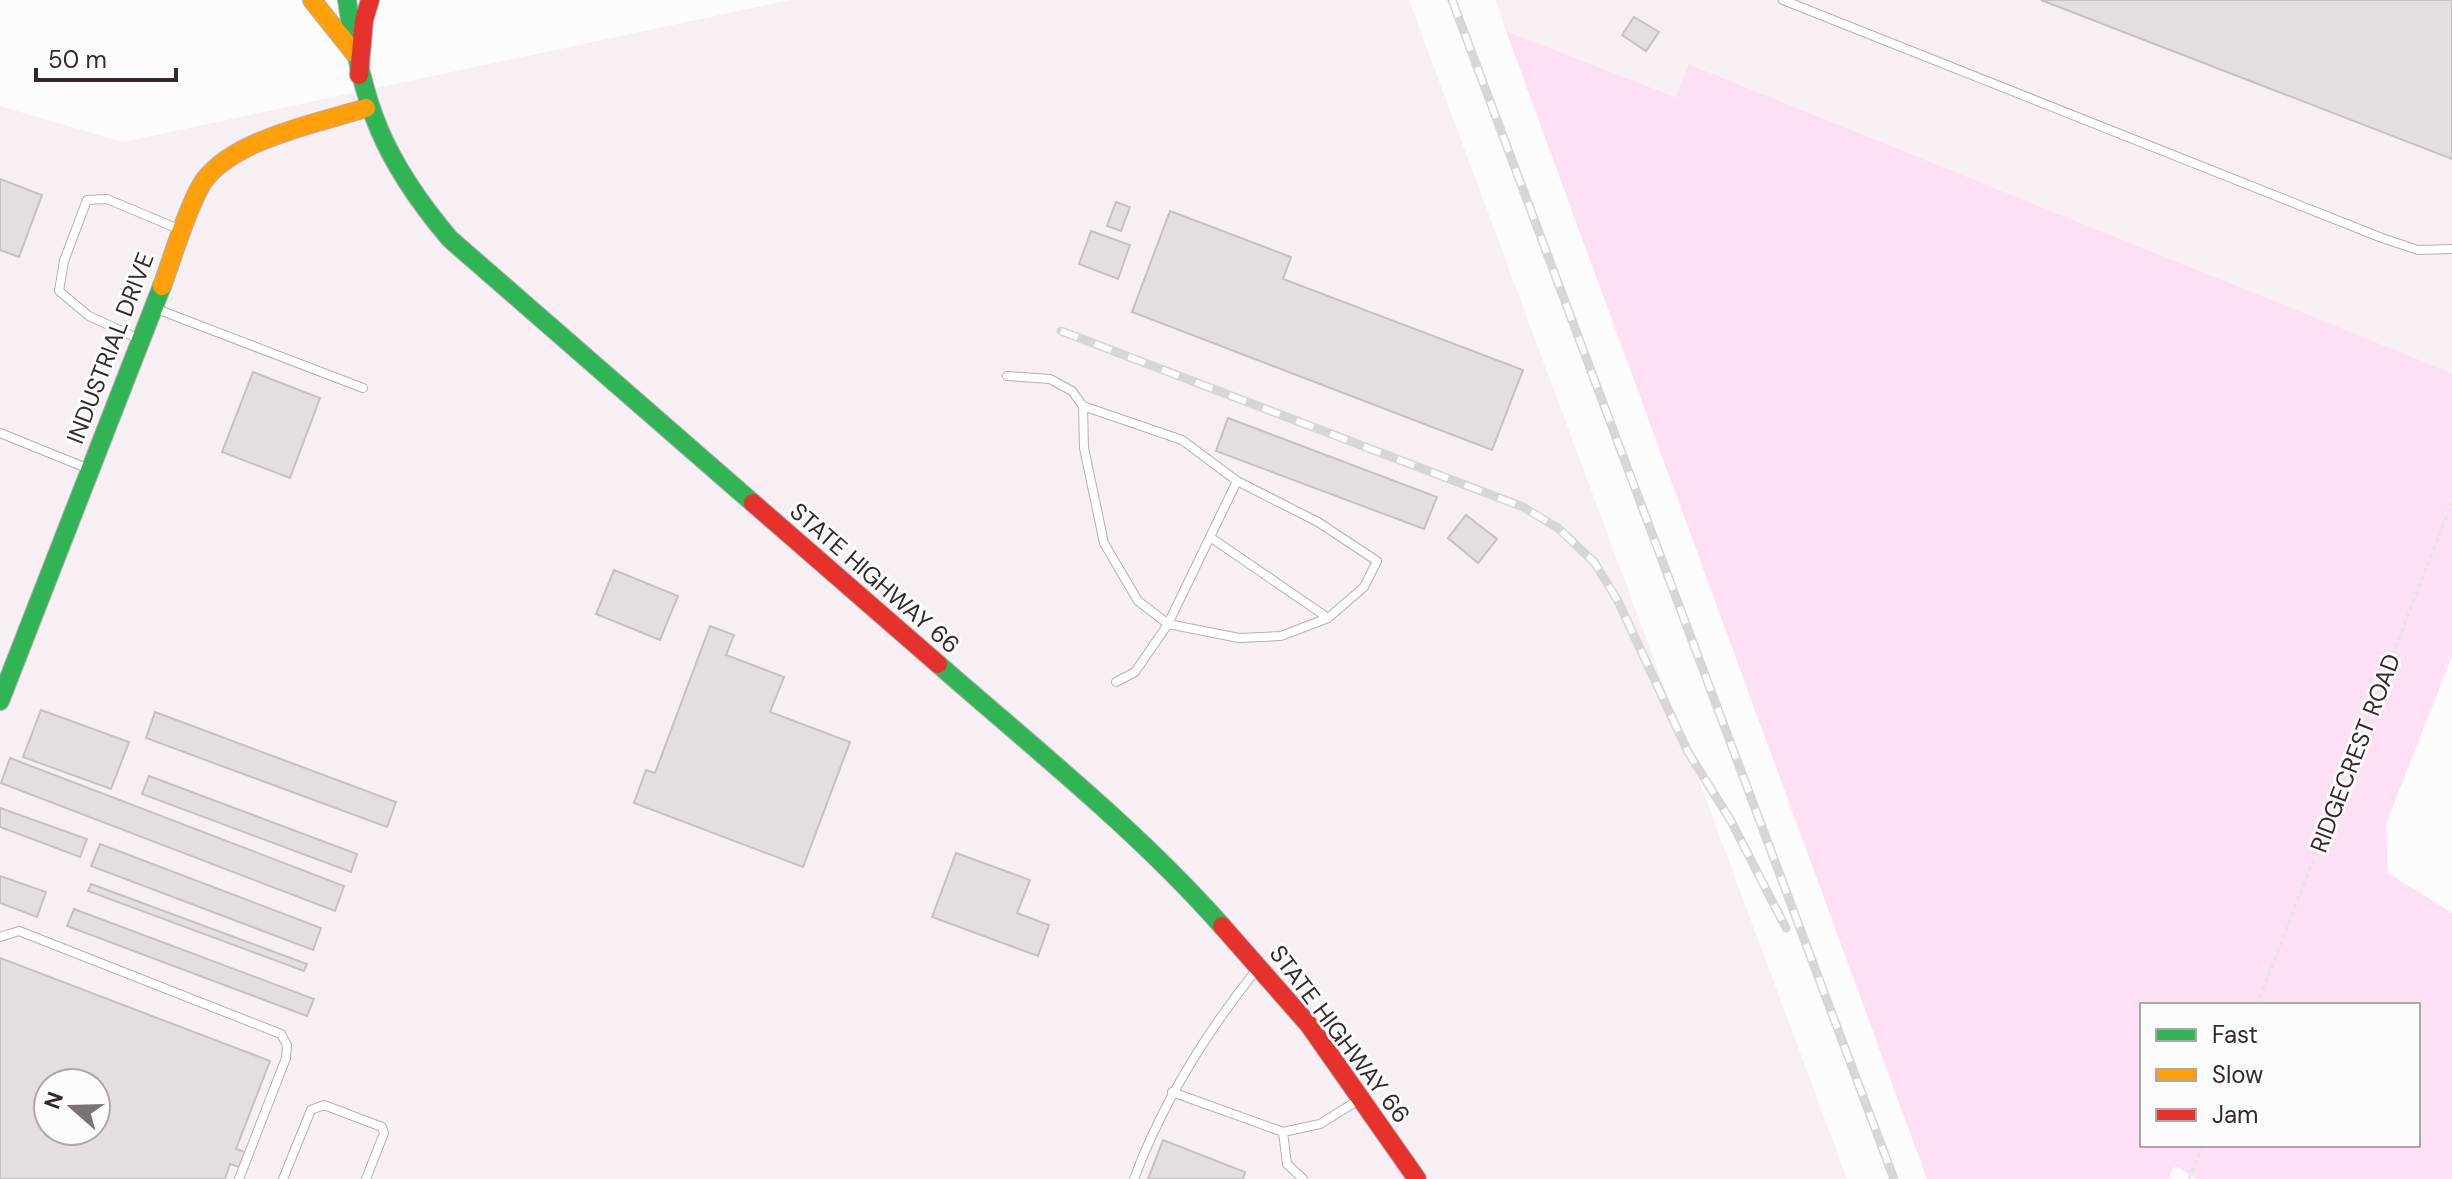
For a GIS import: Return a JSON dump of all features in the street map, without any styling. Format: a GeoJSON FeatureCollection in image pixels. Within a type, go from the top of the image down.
{"type":"FeatureCollection","features":[{"type":"Feature","properties":{"kind":"main road"},"geometry":{"type":"LineString","coordinates":[[312,0],[355,54]]}},
{"type":"Feature","properties":{"kind":"main road","name":"STATE HIGHWAY 66"},"geometry":{"type":"LineString","coordinates":[[347,0],[366,108],[396,171],[419,204],[480,268],[1136,837],[1260,965],[1363,1098],[1417,1179]]}},
{"type":"Feature","properties":{"kind":"main road"},"geometry":{"type":"LineString","coordinates":[[359,75],[364,20],[370,0]]}},
{"type":"Feature","properties":{"kind":"main road","name":"INDUSTRIAL DRIVE"},"geometry":{"type":"LineString","coordinates":[[0,701],[201,185],[213,170],[243,150],[366,108]]}},
{"type":"Feature","properties":{"kind":"lane"},"geometry":{"type":"LineString","coordinates":[[1783,0],[2382,238],[2418,250],[2452,249]]}},
{"type":"Feature","properties":{"kind":"lane"},"geometry":{"type":"LineString","coordinates":[[139,339],[89,316],[59,291],[64,261],[87,200],[107,199],[181,230]]}},
{"type":"Feature","properties":{"kind":"lane"},"geometry":{"type":"LineString","coordinates":[[152,307],[363,388]]}},
{"type":"Feature","properties":{"kind":"lane"},"geometry":{"type":"LineString","coordinates":[[1007,376],[1050,379],[1072,391],[1083,406],[1182,440],[1237,481],[1318,522],[1377,561],[1364,587],[1328,618],[1281,636],[1239,638],[1168,624],[1138,601],[1104,543],[1084,448],[1083,406]]}},
{"type":"Feature","properties":{"kind":"lane"},"geometry":{"type":"LineString","coordinates":[[0,433],[89,469]]}},
{"type":"Feature","properties":{"kind":"lane"},"geometry":{"type":"LineString","coordinates":[[1116,682],[1135,672],[1168,624],[1237,481]]}},
{"type":"Feature","properties":{"kind":"lane"},"geometry":{"type":"LineString","coordinates":[[1210,537],[1328,618]]}},
{"type":"Feature","properties":{"kind":"lane"},"geometry":{"type":"LineString","coordinates":[[0,937],[19,931],[281,1034],[287,1045],[286,1058],[239,1179]]}},
{"type":"Feature","properties":{"kind":"lane"},"geometry":{"type":"LineString","coordinates":[[1134,1179],[1172,1092],[1217,1019],[1260,965]]}},
{"type":"Feature","properties":{"kind":"lane"},"geometry":{"type":"LineString","coordinates":[[1172,1092],[1283,1132],[1320,1124],[1363,1098]]}},
{"type":"Feature","properties":{"kind":"lane"},"geometry":{"type":"LineString","coordinates":[[283,1179],[311,1110],[324,1105],[382,1127],[384,1133],[366,1179]]}},
{"type":"Feature","properties":{"kind":"lane"},"geometry":{"type":"LineString","coordinates":[[1283,1132],[1287,1164],[1303,1179]]}},
{"type":"Feature","properties":{"kind":"path","name":"RIDGECREST ROAD"},"geometry":{"type":"LineString","coordinates":[[2258,1003],[2452,502]]}},
{"type":"Feature","properties":{"kind":"path"},"geometry":{"type":"LineString","coordinates":[[2189,1179],[2202,1147]]}},
{"type":"Feature","properties":{"kind":"shaded area"},"geometry":{"type":"Polygon","coordinates":[[[790,0],[1409,0],[1847,1179],[0,1179],[0,106],[123,142],[790,0]]]}},
{"type":"Feature","properties":{"kind":"shaded area"},"geometry":{"type":"Polygon","coordinates":[[[1495,0],[2452,0],[2452,373],[1690,64],[1677,97],[1506,31],[1495,0]]]}},
{"type":"Feature","properties":{"kind":"shaded area"},"geometry":{"type":"Polygon","coordinates":[[[1506,31],[1676,97],[1689,64],[2452,373],[2452,656],[2386,824],[2388,873],[2452,913],[2452,1179],[2197,1179],[2174,1165],[2169,1179],[1927,1179],[1506,31]]]}},
{"type":"Feature","properties":{"kind":"building"},"geometry":{"type":"Polygon","coordinates":[[[2041,0],[2452,0],[2452,159],[2041,0]]]}},
{"type":"Feature","properties":{"kind":"building"},"geometry":{"type":"Polygon","coordinates":[[[1634,17],[1659,32],[1646,51],[1622,35],[1634,17]]]}},
{"type":"Feature","properties":{"kind":"building"},"geometry":{"type":"Polygon","coordinates":[[[0,179],[42,195],[19,257],[0,250],[0,179]]]}},
{"type":"Feature","properties":{"kind":"building"},"geometry":{"type":"Polygon","coordinates":[[[1116,202],[1130,207],[1121,231],[1107,226],[1116,202]]]}},
{"type":"Feature","properties":{"kind":"building"},"geometry":{"type":"Polygon","coordinates":[[[1170,211],[1291,257],[1283,279],[1523,370],[1492,450],[1132,312],[1170,211]]]}},
{"type":"Feature","properties":{"kind":"building"},"geometry":{"type":"Polygon","coordinates":[[[1091,231],[1130,245],[1118,279],[1079,264],[1091,231]]]}},
{"type":"Feature","properties":{"kind":"building"},"geometry":{"type":"Polygon","coordinates":[[[253,372],[320,398],[290,478],[222,452],[253,372]]]}},
{"type":"Feature","properties":{"kind":"building"},"geometry":{"type":"Polygon","coordinates":[[[1228,418],[1437,497],[1424,529],[1216,451],[1228,418]]]}},
{"type":"Feature","properties":{"kind":"building"},"geometry":{"type":"Polygon","coordinates":[[[1466,515],[1497,539],[1478,563],[1448,538],[1466,515]]]}},
{"type":"Feature","properties":{"kind":"building"},"geometry":{"type":"Polygon","coordinates":[[[614,570],[678,596],[660,640],[596,614],[614,570]]]}},
{"type":"Feature","properties":{"kind":"building"},"geometry":{"type":"Polygon","coordinates":[[[710,626],[734,635],[726,655],[784,677],[770,712],[850,742],[803,867],[634,803],[646,770],[655,773],[710,626]]]}},
{"type":"Feature","properties":{"kind":"building"},"geometry":{"type":"Polygon","coordinates":[[[41,710],[129,742],[111,789],[23,757],[41,710]]]}},
{"type":"Feature","properties":{"kind":"building"},"geometry":{"type":"Polygon","coordinates":[[[155,712],[396,802],[387,827],[146,738],[155,712]]]}},
{"type":"Feature","properties":{"kind":"building"},"geometry":{"type":"Polygon","coordinates":[[[10,758],[344,886],[335,911],[1,783],[10,758]]]}},
{"type":"Feature","properties":{"kind":"building"},"geometry":{"type":"Polygon","coordinates":[[[149,776],[357,854],[351,872],[142,794],[149,776]]]}},
{"type":"Feature","properties":{"kind":"building"},"geometry":{"type":"Polygon","coordinates":[[[0,808],[87,839],[80,857],[0,827],[0,808]]]}},
{"type":"Feature","properties":{"kind":"building"},"geometry":{"type":"Polygon","coordinates":[[[100,844],[321,928],[313,950],[91,866],[100,844]]]}},
{"type":"Feature","properties":{"kind":"building"},"geometry":{"type":"Polygon","coordinates":[[[956,853],[1030,880],[1017,913],[1049,925],[1038,956],[932,917],[956,853]]]}},
{"type":"Feature","properties":{"kind":"building"},"geometry":{"type":"Polygon","coordinates":[[[0,876],[46,892],[37,917],[0,903],[0,876]]]}},
{"type":"Feature","properties":{"kind":"building"},"geometry":{"type":"Polygon","coordinates":[[[91,884],[307,964],[304,971],[88,891],[91,884]]]}},
{"type":"Feature","properties":{"kind":"building"},"geometry":{"type":"Polygon","coordinates":[[[74,909],[314,999],[307,1016],[67,926],[74,909]]]}},
{"type":"Feature","properties":{"kind":"building"},"geometry":{"type":"Polygon","coordinates":[[[0,958],[270,1061],[236,1149],[245,1152],[239,1167],[230,1164],[225,1179],[0,1179],[0,958]]]}},
{"type":"Feature","properties":{"kind":"building"},"geometry":{"type":"Polygon","coordinates":[[[1163,1140],[1245,1172],[1243,1179],[1148,1179],[1163,1140]]]}},
{"type":"Feature","properties":{"kind":"railway"},"geometry":{"type":"LineString","coordinates":[[1452,0],[1894,1179]]}},
{"type":"Feature","properties":{"kind":"railway"},"geometry":{"type":"LineString","coordinates":[[1061,331],[1523,507],[1558,528],[1594,562],[1618,601],[1688,752],[1731,821],[1786,928]]}},
{"type":"Feature","properties":{"kind":"traffic: fast"},"geometry":{"type":"LineString","coordinates":[[347,0],[360,70],[379,128],[407,182],[450,239],[753,503]]}},
{"type":"Feature","properties":{"kind":"traffic: fast"},"geometry":{"type":"LineString","coordinates":[[0,701],[162,286]]}},
{"type":"Feature","properties":{"kind":"traffic: fast"},"geometry":{"type":"LineString","coordinates":[[938,664],[1120,823],[1222,926]]}},
{"type":"Feature","properties":{"kind":"traffic: slow"},"geometry":{"type":"LineString","coordinates":[[312,0],[355,54]]}},
{"type":"Feature","properties":{"kind":"traffic: slow"},"geometry":{"type":"LineString","coordinates":[[162,286],[194,199],[213,171],[252,145],[366,108]]}},
{"type":"Feature","properties":{"kind":"traffic: jam"},"geometry":{"type":"LineString","coordinates":[[359,75],[364,20],[370,0]]}},
{"type":"Feature","properties":{"kind":"traffic: jam"},"geometry":{"type":"LineString","coordinates":[[753,503],[938,664]]}},
{"type":"Feature","properties":{"kind":"traffic: jam"},"geometry":{"type":"LineString","coordinates":[[1222,926],[1309,1025],[1417,1179]]}}]}
